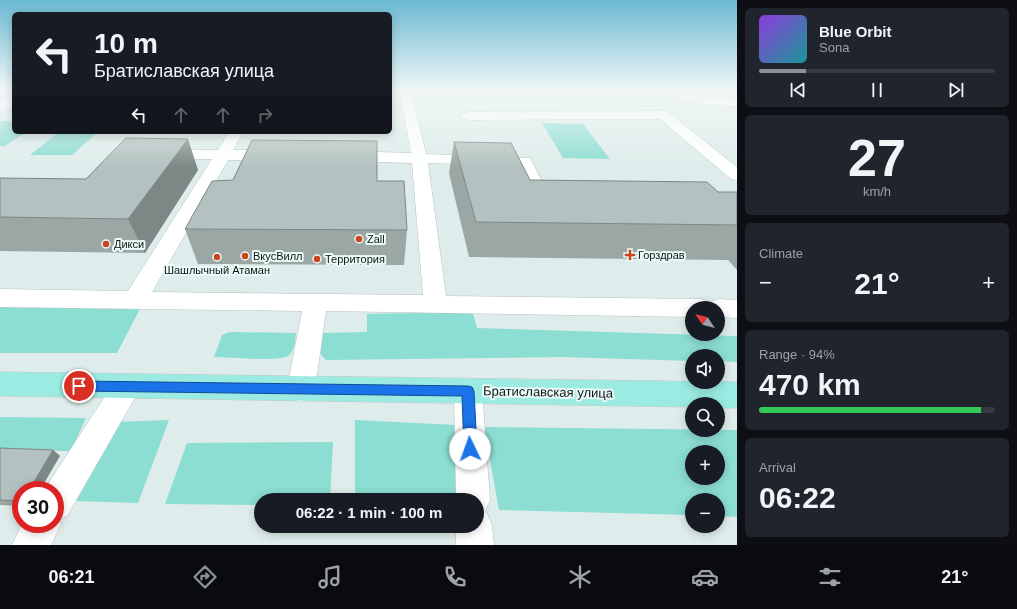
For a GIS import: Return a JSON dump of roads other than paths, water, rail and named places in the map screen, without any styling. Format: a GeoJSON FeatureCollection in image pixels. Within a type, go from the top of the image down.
{"type":"FeatureCollection","features":[{"type":"Feature","properties":{"kind":"main road","name":"Братиславская улица"},"geometry":{"type":"LineString","coordinates":[[0,384],[737,395]]}},
{"type":"Feature","properties":{"kind":"street"},"geometry":{"type":"LineString","coordinates":[[410,115],[419,157],[435,303]]}},
{"type":"Feature","properties":{"kind":"street"},"geometry":{"type":"LineString","coordinates":[[468,116],[578,115]]}},
{"type":"Feature","properties":{"kind":"street"},"geometry":{"type":"LineString","coordinates":[[663,115],[737,175]]}},
{"type":"Feature","properties":{"kind":"street"},"geometry":{"type":"LineString","coordinates":[[135,300],[235,134]]}},
{"type":"Feature","properties":{"kind":"street"},"geometry":{"type":"LineString","coordinates":[[143,154],[286,156]]}},
{"type":"Feature","properties":{"kind":"street"},"geometry":{"type":"LineString","coordinates":[[333,156],[419,157],[524,161],[540,196],[572,197]]}},
{"type":"Feature","properties":{"kind":"street"},"geometry":{"type":"LineString","coordinates":[[0,298],[685,308]]}},
{"type":"Feature","properties":{"kind":"street"},"geometry":{"type":"LineString","coordinates":[[301,389],[315,302]]}},
{"type":"Feature","properties":{"kind":"street"},"geometry":{"type":"LineString","coordinates":[[725,308],[737,309]]}},
{"type":"Feature","properties":{"kind":"street"},"geometry":{"type":"LineString","coordinates":[[64,489],[127,387]]}},
{"type":"Feature","properties":{"kind":"street"},"geometry":{"type":"LineString","coordinates":[[468,391],[473,493]]}},
{"type":"Feature","properties":{"kind":"street"},"geometry":{"type":"LineString","coordinates":[[31,545],[38,533]]}},
{"type":"Feature","properties":{"kind":"street"},"geometry":{"type":"LineString","coordinates":[[474,533],[475,545]]}},
{"type":"Feature","properties":{"kind":"place","name":"Zall"},"geometry":{"type":"Point","coordinates":[359,239]}},
{"type":"Feature","properties":{"kind":"place","name":"Дикси"},"geometry":{"type":"Point","coordinates":[106,244]}},
{"type":"Feature","properties":{"kind":"place","name":"Горздрав"},"geometry":{"type":"Point","coordinates":[630,255]}},
{"type":"Feature","properties":{"kind":"place","name":"ВкусВилл"},"geometry":{"type":"Point","coordinates":[245,256]}},
{"type":"Feature","properties":{"kind":"place","name":"Шашлычный Атаман"},"geometry":{"type":"Point","coordinates":[217,257]}},
{"type":"Feature","properties":{"kind":"place","name":"Территория"},"geometry":{"type":"Point","coordinates":[317,259]}}]}
